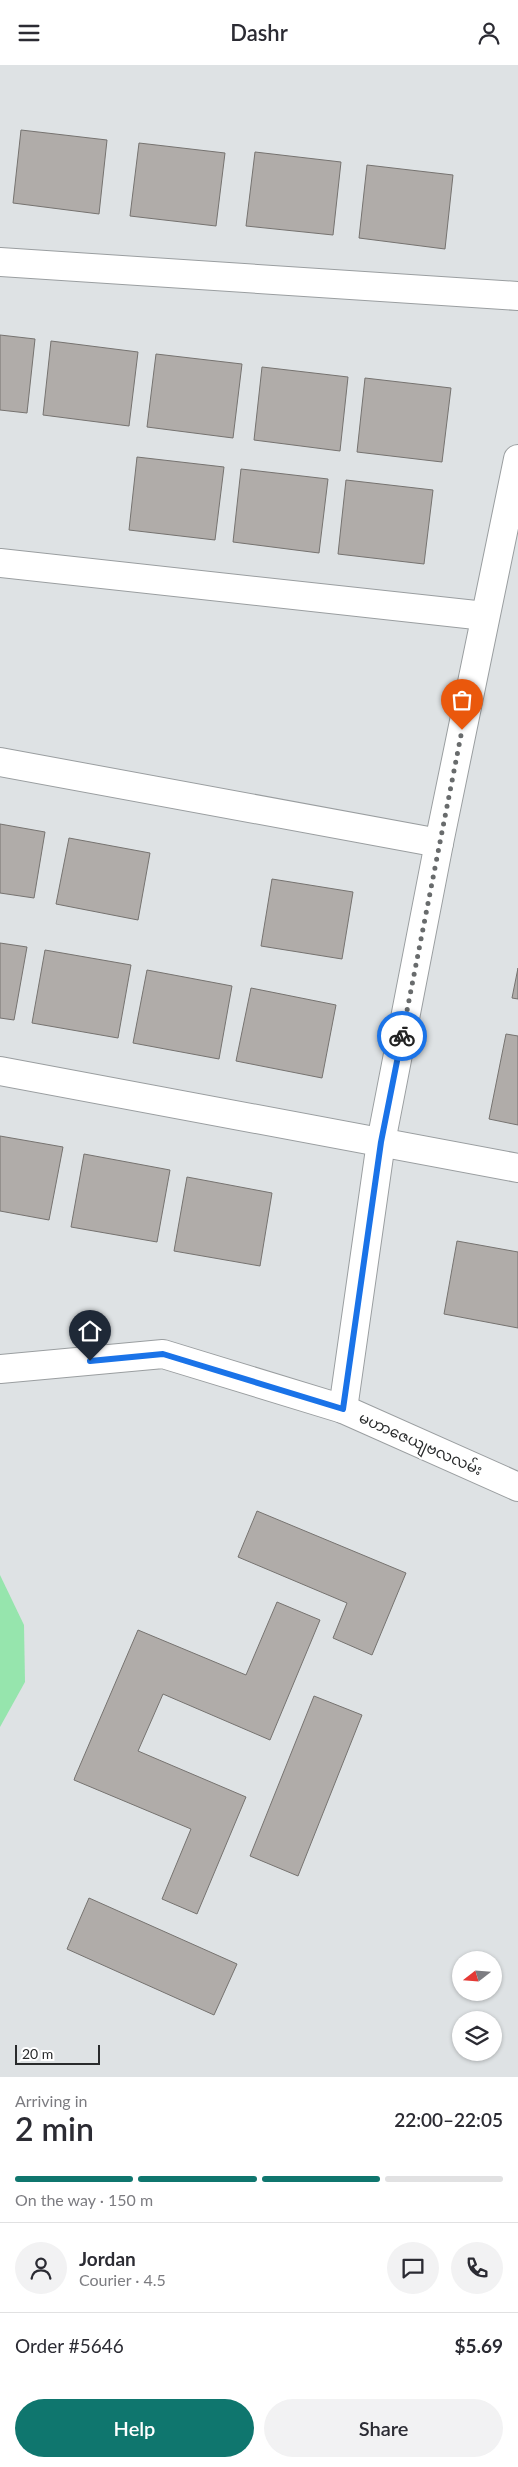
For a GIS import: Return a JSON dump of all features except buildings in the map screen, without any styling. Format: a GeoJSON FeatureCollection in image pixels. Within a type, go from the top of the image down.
{"type":"FeatureCollection","features":[{"type":"Feature","properties":{"kind":"street"},"geometry":{"type":"LineString","coordinates":[[0,263],[518,296]]}},
{"type":"Feature","properties":{"kind":"street"},"geometry":{"type":"LineString","coordinates":[[343,1409],[381,1142],[439,843],[518,459]]}},
{"type":"Feature","properties":{"kind":"street"},"geometry":{"type":"LineString","coordinates":[[0,563],[485,617]]}},
{"type":"Feature","properties":{"kind":"street"},"geometry":{"type":"LineString","coordinates":[[0,762],[439,843]]}},
{"type":"Feature","properties":{"kind":"street"},"geometry":{"type":"LineString","coordinates":[[0,1071],[518,1168]]}},
{"type":"Feature","properties":{"kind":"street","name":"မဟာဇေယျဗလလမ်း"},"geometry":{"type":"LineString","coordinates":[[0,1369],[163,1354],[343,1409],[518,1487]]}},
{"type":"Feature","properties":{"kind":"green space"},"geometry":{"type":"Polygon","coordinates":[[[0,1575],[24,1625],[25,1682],[0,1727],[0,1575]]]}},
{"type":"Feature","properties":{"kind":"way so far"},"geometry":{"type":"LineString","coordinates":[[402,1036],[462,730]]}},
{"type":"Feature","properties":{"kind":"route"},"geometry":{"type":"LineString","coordinates":[[90,1361],[163,1354],[343,1409],[381,1142],[402,1036]]}}]}
